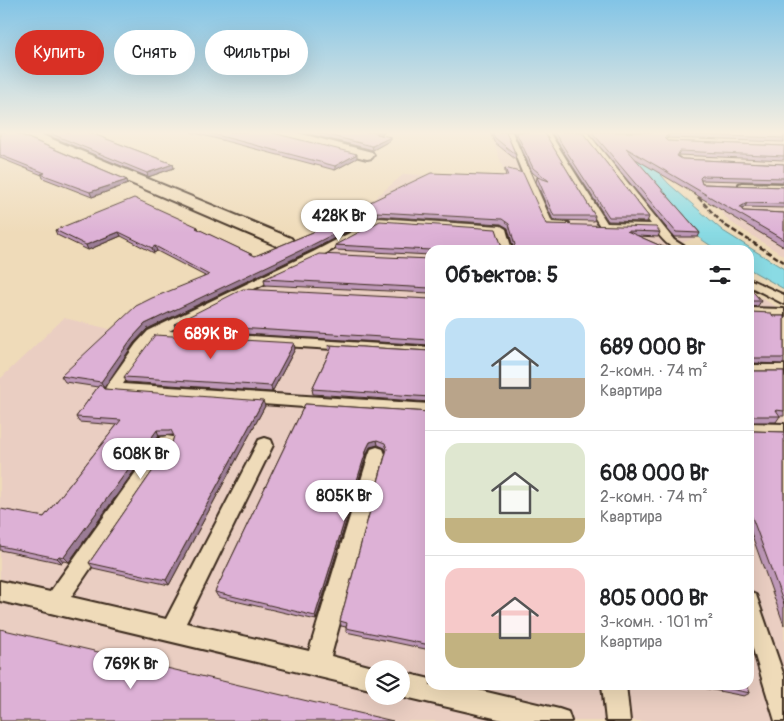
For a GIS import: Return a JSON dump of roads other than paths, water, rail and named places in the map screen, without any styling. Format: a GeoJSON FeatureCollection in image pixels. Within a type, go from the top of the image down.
{"type":"FeatureCollection","features":[{"type":"Feature","properties":{"kind":"street"},"geometry":{"type":"LineString","coordinates":[[104,166],[284,242]]}},
{"type":"Feature","properties":{"kind":"lane"},"geometry":{"type":"LineString","coordinates":[[523,166],[548,225],[576,225]]}},
{"type":"Feature","properties":{"kind":"lane"},"geometry":{"type":"LineString","coordinates":[[565,166],[599,226],[659,227]]}},
{"type":"Feature","properties":{"kind":"lane"},"geometry":{"type":"LineString","coordinates":[[611,166],[670,242],[676,245]]}},
{"type":"Feature","properties":{"kind":"lane"},"geometry":{"type":"LineString","coordinates":[[730,185],[784,187]]}},
{"type":"Feature","properties":{"kind":"lane"},"geometry":{"type":"LineString","coordinates":[[425,410],[112,389],[141,347],[153,334],[317,254],[378,221],[501,229],[506,245]]}},
{"type":"Feature","properties":{"kind":"lane"},"geometry":{"type":"LineString","coordinates":[[317,254],[336,255]]}},
{"type":"Feature","properties":{"kind":"lane"},"geometry":{"type":"LineString","coordinates":[[754,285],[784,300]]}},
{"type":"Feature","properties":{"kind":"lane"},"geometry":{"type":"LineString","coordinates":[[242,289],[272,290]]}},
{"type":"Feature","properties":{"kind":"lane"},"geometry":{"type":"LineString","coordinates":[[754,312],[784,313]]}},
{"type":"Feature","properties":{"kind":"lane"},"geometry":{"type":"LineString","coordinates":[[153,334],[425,351]]}},
{"type":"Feature","properties":{"kind":"lane"},"geometry":{"type":"LineString","coordinates":[[754,370],[784,370]]}},
{"type":"Feature","properties":{"kind":"lane"},"geometry":{"type":"LineString","coordinates":[[754,428],[784,430]]}},
{"type":"Feature","properties":{"kind":"lane"},"geometry":{"type":"LineString","coordinates":[[54,604],[166,442]]}},
{"type":"Feature","properties":{"kind":"lane"},"geometry":{"type":"LineString","coordinates":[[171,631],[265,446]]}},
{"type":"Feature","properties":{"kind":"lane"},"geometry":{"type":"LineString","coordinates":[[317,665],[377,454]]}},
{"type":"Feature","properties":{"kind":"lane"},"geometry":{"type":"LineString","coordinates":[[0,592],[365,676]]}},
{"type":"Feature","properties":{"kind":"lane"},"geometry":{"type":"LineString","coordinates":[[754,618],[784,713]]}},
{"type":"Feature","properties":{"kind":"lane"},"geometry":{"type":"LineString","coordinates":[[410,685],[425,687]]}},
{"type":"Feature","properties":{"kind":"lane"},"geometry":{"type":"LineString","coordinates":[[447,690],[462,692],[559,721]]}},
{"type":"Feature","properties":{"kind":"lane"},"geometry":{"type":"LineString","coordinates":[[615,690],[618,721]]}},
{"type":"Feature","properties":{"kind":"water"},"geometry":{"type":"Polygon","coordinates":[[[636,166],[653,166],[669,184],[723,231],[745,245],[710,245],[698,237],[636,166]]]}},
{"type":"Feature","properties":{"kind":"water"},"geometry":{"type":"Polygon","coordinates":[[[754,250],[784,269],[784,289],[754,272],[754,250]]]}},
{"type":"Feature","properties":{"kind":"railway"},"geometry":{"type":"LineString","coordinates":[[685,183],[699,198]]}},
{"type":"Feature","properties":{"kind":"railway"},"geometry":{"type":"LineString","coordinates":[[698,197],[723,224],[784,262]]}}]}
